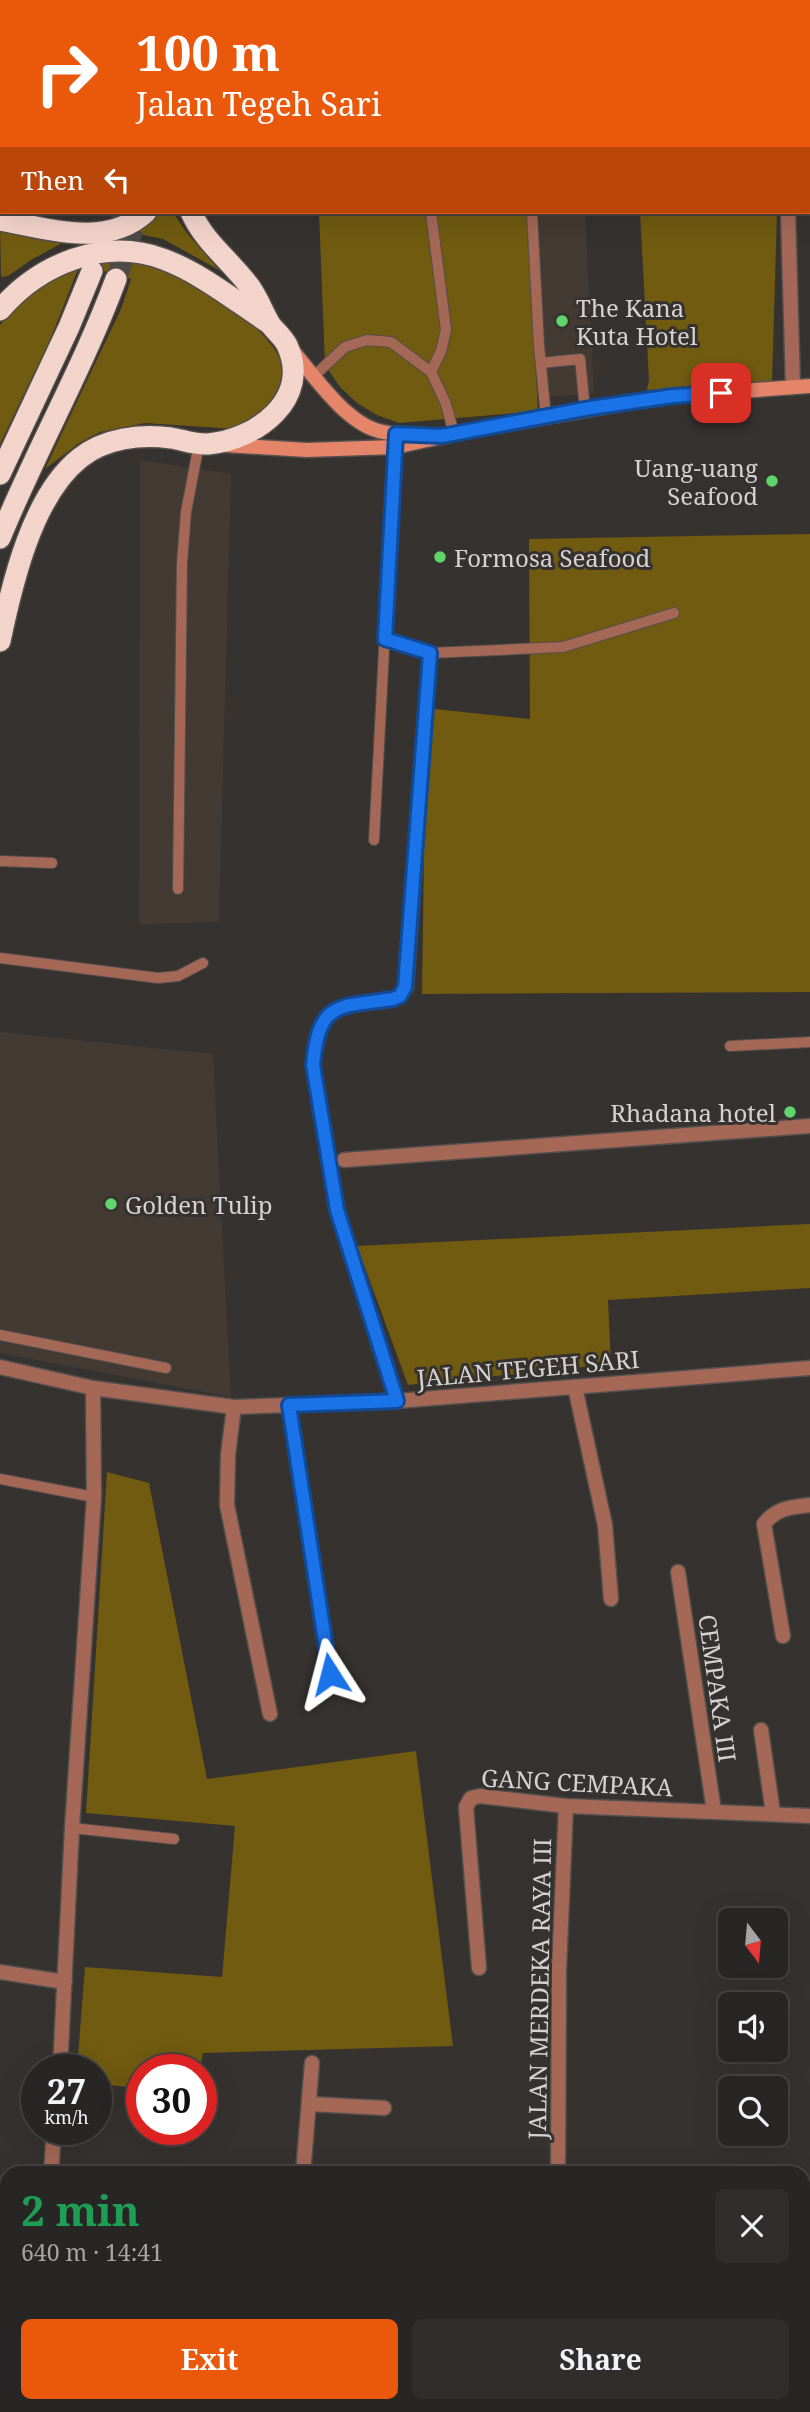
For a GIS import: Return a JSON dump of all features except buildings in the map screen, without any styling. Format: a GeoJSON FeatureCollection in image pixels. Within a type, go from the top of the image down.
{"type":"FeatureCollection","features":[{"type":"Feature","properties":{"kind":"highway"},"geometry":{"type":"LineString","coordinates":[[0,220],[83,234],[100,233],[128,224],[143,214]]}},
{"type":"Feature","properties":{"kind":"highway"},"geometry":{"type":"LineString","coordinates":[[0,641],[29,536],[44,505],[68,469],[81,457],[100,446],[136,437],[153,436],[203,444],[239,437],[255,430],[280,408],[293,382],[287,345],[270,324],[251,288],[211,243],[192,214]]}},
{"type":"Feature","properties":{"kind":"highway"},"geometry":{"type":"LineString","coordinates":[[0,310],[29,283],[69,260],[102,253],[125,252],[162,258],[270,324]]}},
{"type":"Feature","properties":{"kind":"highway"},"geometry":{"type":"LineString","coordinates":[[0,474],[69,327],[92,271]]}},
{"type":"Feature","properties":{"kind":"highway"},"geometry":{"type":"LineString","coordinates":[[0,538],[24,481],[87,350],[116,279]]}},
{"type":"Feature","properties":{"kind":"street"},"geometry":{"type":"LineString","coordinates":[[788,214],[793,387]]}},
{"type":"Feature","properties":{"kind":"street"},"geometry":{"type":"LineString","coordinates":[[287,345],[348,414],[361,424],[395,440]]}},
{"type":"Feature","properties":{"kind":"street"},"geometry":{"type":"LineString","coordinates":[[203,444],[307,450],[448,435],[585,409],[673,396],[810,386]]}},
{"type":"Feature","properties":{"kind":"street"},"geometry":{"type":"LineString","coordinates":[[397,1401],[337,1210],[313,1065],[314,1050],[330,1013],[338,1007],[393,999],[400,996],[405,987],[426,708]]}},
{"type":"Feature","properties":{"kind":"street"},"geometry":{"type":"LineString","coordinates":[[345,1160],[810,1126]]}},
{"type":"Feature","properties":{"kind":"street","name":"JALAN TEGEH SARI"},"geometry":{"type":"LineString","coordinates":[[0,1367],[93,1388],[233,1407],[397,1401],[810,1368]]}},
{"type":"Feature","properties":{"kind":"street"},"geometry":{"type":"LineString","coordinates":[[575,1387],[605,1525],[611,1599]]}},
{"type":"Feature","properties":{"kind":"street"},"geometry":{"type":"LineString","coordinates":[[61,2054],[72,1828],[94,1497],[93,1388]]}},
{"type":"Feature","properties":{"kind":"street"},"geometry":{"type":"LineString","coordinates":[[289,1405],[330,1674]]}},
{"type":"Feature","properties":{"kind":"street"},"geometry":{"type":"LineString","coordinates":[[233,1407],[226,1479],[227,1505],[270,1714]]}},
{"type":"Feature","properties":{"kind":"street"},"geometry":{"type":"LineString","coordinates":[[783,1636],[764,1524],[771,1515],[781,1509],[810,1504]]}},
{"type":"Feature","properties":{"kind":"street","name":"CEMPAKA III"},"geometry":{"type":"LineString","coordinates":[[678,1572],[714,1811]]}},
{"type":"Feature","properties":{"kind":"street"},"geometry":{"type":"LineString","coordinates":[[761,1730],[774,1813]]}},
{"type":"Feature","properties":{"kind":"street","name":"GANG CEMPAKA"},"geometry":{"type":"LineString","coordinates":[[479,1968],[466,1807],[467,1801],[475,1796],[566,1806],[810,1816]]}},
{"type":"Feature","properties":{"kind":"street","name":"JALAN MERDEKA RAYA III"},"geometry":{"type":"LineString","coordinates":[[558,2166],[559,1969],[566,1806]]}},
{"type":"Feature","properties":{"kind":"street"},"geometry":{"type":"LineString","coordinates":[[0,1972],[65,1983]]}},
{"type":"Feature","properties":{"kind":"street"},"geometry":{"type":"LineString","coordinates":[[304,2166],[312,2063]]}},
{"type":"Feature","properties":{"kind":"street"},"geometry":{"type":"LineString","coordinates":[[310,2104],[384,2108]]}},
{"type":"Feature","properties":{"kind":"street"},"geometry":{"type":"LineString","coordinates":[[52,2166],[53,2145]]}},
{"type":"Feature","properties":{"kind":"lane"},"geometry":{"type":"LineString","coordinates":[[431,214],[446,330],[441,351],[431,372]]}},
{"type":"Feature","properties":{"kind":"lane"},"geometry":{"type":"LineString","coordinates":[[532,214],[546,417]]}},
{"type":"Feature","properties":{"kind":"lane"},"geometry":{"type":"LineString","coordinates":[[314,376],[345,347],[366,340],[391,342],[431,372],[446,404],[448,435]]}},
{"type":"Feature","properties":{"kind":"lane"},"geometry":{"type":"LineString","coordinates":[[541,363],[580,359],[585,409]]}},
{"type":"Feature","properties":{"kind":"lane"},"geometry":{"type":"LineString","coordinates":[[374,840],[395,440]]}},
{"type":"Feature","properties":{"kind":"lane"},"geometry":{"type":"LineString","coordinates":[[178,889],[182,563],[186,512],[203,444]]}},
{"type":"Feature","properties":{"kind":"lane"},"geometry":{"type":"LineString","coordinates":[[385,639],[430,653],[564,647],[674,612]]}},
{"type":"Feature","properties":{"kind":"lane"},"geometry":{"type":"LineString","coordinates":[[426,708],[430,653]]}},
{"type":"Feature","properties":{"kind":"lane"},"geometry":{"type":"LineString","coordinates":[[0,861],[52,863]]}},
{"type":"Feature","properties":{"kind":"lane"},"geometry":{"type":"LineString","coordinates":[[0,958],[158,978],[178,976],[204,963]]}},
{"type":"Feature","properties":{"kind":"lane"},"geometry":{"type":"LineString","coordinates":[[730,1046],[810,1042]]}},
{"type":"Feature","properties":{"kind":"lane"},"geometry":{"type":"LineString","coordinates":[[0,1335],[166,1368]]}},
{"type":"Feature","properties":{"kind":"lane"},"geometry":{"type":"LineString","coordinates":[[0,1479],[94,1497]]}},
{"type":"Feature","properties":{"kind":"lane"},"geometry":{"type":"LineString","coordinates":[[72,1828],[174,1839]]}},
{"type":"Feature","properties":{"kind":"shaded area"},"geometry":{"type":"Polygon","coordinates":[[[155,214],[174,214],[219,270],[163,239],[144,235],[112,236],[155,214]]]}},
{"type":"Feature","properties":{"kind":"shaded area"},"geometry":{"type":"Polygon","coordinates":[[[319,214],[527,214],[538,411],[399,423],[377,415],[357,403],[340,387],[325,365],[319,214]]]}},
{"type":"Feature","properties":{"kind":"shaded area","name":"The Kana Kuta Hotel"},"geometry":{"type":"Polygon","coordinates":[[[527,214],[585,214],[594,393],[537,398],[527,214]]]}},
{"type":"Feature","properties":{"kind":"shaded area"},"geometry":{"type":"Polygon","coordinates":[[[640,214],[777,214],[772,383],[647,390],[649,380],[640,214]]]}},
{"type":"Feature","properties":{"kind":"shaded area"},"geometry":{"type":"Polygon","coordinates":[[[0,220],[69,239],[8,276],[1,277],[0,220]]]}},
{"type":"Feature","properties":{"kind":"shaded area"},"geometry":{"type":"Polygon","coordinates":[[[148,260],[243,312],[285,365],[284,378],[272,402],[252,423],[235,429],[145,423],[100,432],[79,443],[45,469],[121,309],[131,279],[80,264],[50,340],[0,444],[0,325],[20,301],[77,261],[148,260]]]}},
{"type":"Feature","properties":{"kind":"shaded area"},"geometry":{"type":"Polygon","coordinates":[[[140,460],[231,474],[219,922],[139,924],[140,460]]]}},
{"type":"Feature","properties":{"kind":"shaded area"},"geometry":{"type":"Polygon","coordinates":[[[810,534],[810,992],[422,994],[426,708],[530,719],[529,539],[810,534]]]}},
{"type":"Feature","properties":{"kind":"shaded area","name":"Golden Tulip"},"geometry":{"type":"Polygon","coordinates":[[[0,1032],[213,1054],[231,1397],[0,1353],[0,1032]]]}},
{"type":"Feature","properties":{"kind":"shaded area"},"geometry":{"type":"Polygon","coordinates":[[[810,1224],[810,1288],[608,1300],[611,1364],[408,1385],[357,1246],[810,1224]]]}},
{"type":"Feature","properties":{"kind":"shaded area"},"geometry":{"type":"Polygon","coordinates":[[[107,1472],[149,1483],[207,1779],[416,1751],[453,2046],[126,2054],[126,2087],[112,2085],[112,2054],[78,2054],[85,1967],[222,1977],[235,1826],[86,1813],[107,1472]]]}},
{"type":"Feature","properties":{"kind":"tunnel"},"geometry":{"type":"LineString","coordinates":[[101,246],[109,214]]}},
{"type":"Feature","properties":{"kind":"tunnel"},"geometry":{"type":"LineString","coordinates":[[116,279],[136,214]]}},
{"type":"Feature","properties":{"kind":"place","name":"The Kana Kuta Hotel"},"geometry":{"type":"Point","coordinates":[562,321]}},
{"type":"Feature","properties":{"kind":"place","name":"Uang-uang Seafood"},"geometry":{"type":"Point","coordinates":[772,481]}},
{"type":"Feature","properties":{"kind":"place","name":"Formosa Seafood"},"geometry":{"type":"Point","coordinates":[440,557]}},
{"type":"Feature","properties":{"kind":"place","name":"Rhadana hotel"},"geometry":{"type":"Point","coordinates":[790,1112]}},
{"type":"Feature","properties":{"kind":"place","name":"Golden Tulip"},"geometry":{"type":"Point","coordinates":[111,1204]}},
{"type":"Feature","properties":{"kind":"route"},"geometry":{"type":"LineString","coordinates":[[330,1674],[289,1405],[397,1401],[337,1210],[313,1065],[314,1050],[330,1013],[338,1007],[393,999],[400,996],[405,987],[430,653],[385,639],[396,434],[442,436],[590,408],[673,396],[721,393]]}}]}
